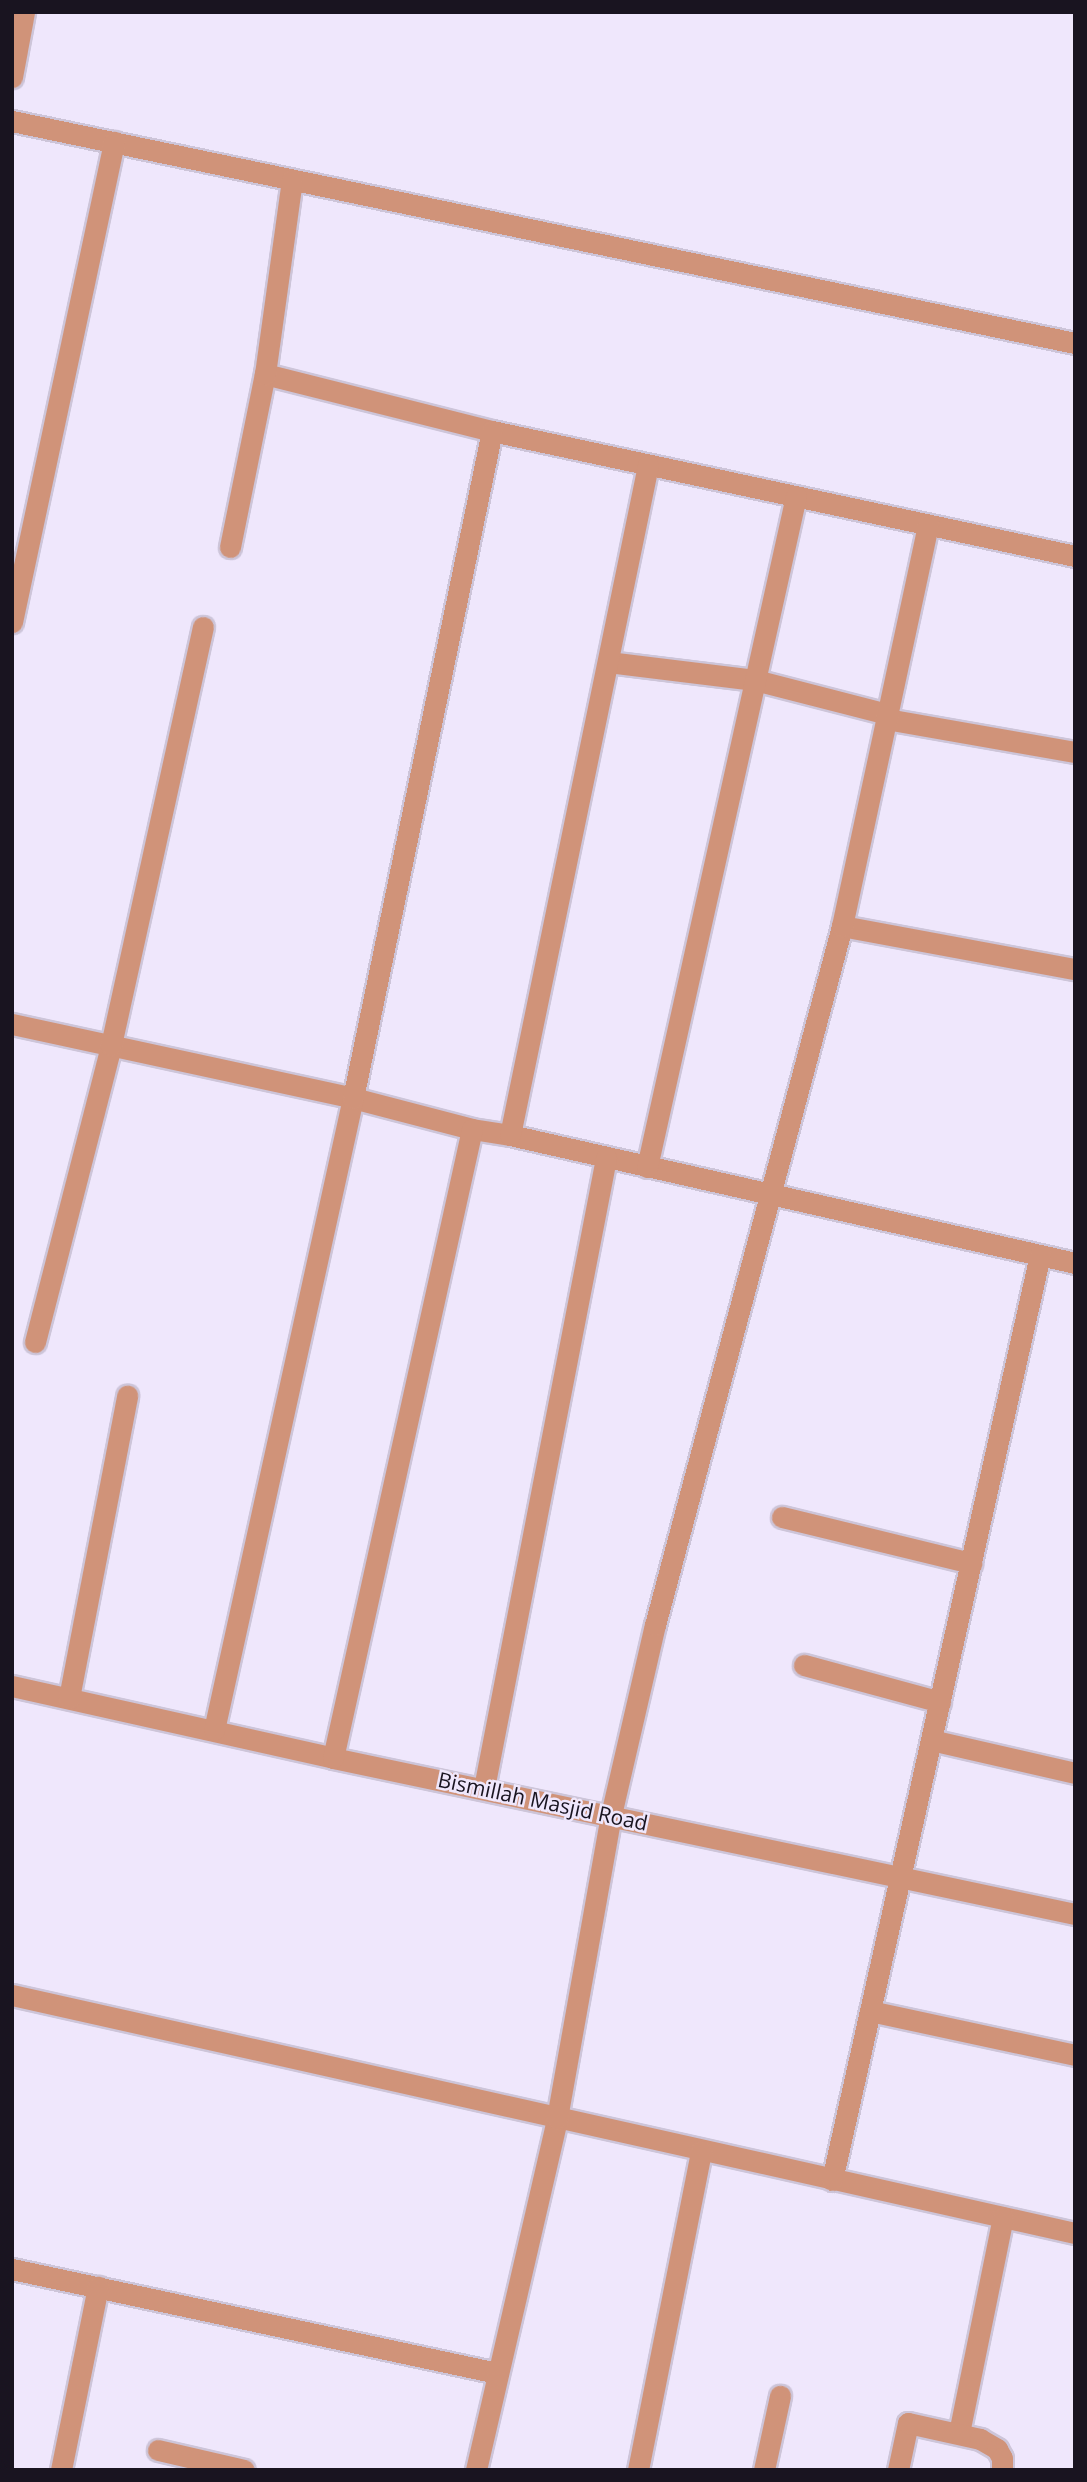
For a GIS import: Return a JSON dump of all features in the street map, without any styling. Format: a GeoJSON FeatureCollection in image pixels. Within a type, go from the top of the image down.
{"type":"FeatureCollection","features":[{"type":"Feature","properties":{"kind":"street"},"geometry":{"type":"LineString","coordinates":[[12,77],[24,12]]}},
{"type":"Feature","properties":{"kind":"street"},"geometry":{"type":"LineString","coordinates":[[12,121],[1075,343]]}},
{"type":"Feature","properties":{"kind":"street"},"geometry":{"type":"LineString","coordinates":[[12,621],[114,142]]}},
{"type":"Feature","properties":{"kind":"street"},"geometry":{"type":"LineString","coordinates":[[230,547],[265,374],[292,180]]}},
{"type":"Feature","properties":{"kind":"street"},"geometry":{"type":"LineString","coordinates":[[265,374],[492,431],[1075,556]]}},
{"type":"Feature","properties":{"kind":"street"},"geometry":{"type":"LineString","coordinates":[[214,1730],[353,1098],[492,431]]}},
{"type":"Feature","properties":{"kind":"street"},"geometry":{"type":"LineString","coordinates":[[510,1135],[648,465]]}},
{"type":"Feature","properties":{"kind":"street"},"geometry":{"type":"LineString","coordinates":[[647,1167],[796,496]]}},
{"type":"Feature","properties":{"kind":"street"},"geometry":{"type":"LineString","coordinates":[[475,2470],[557,2118],[611,1815],[655,1625],[842,926],[928,525]]}},
{"type":"Feature","properties":{"kind":"street"},"geometry":{"type":"LineString","coordinates":[[35,1342],[111,1045],[203,627]]}},
{"type":"Feature","properties":{"kind":"street"},"geometry":{"type":"LineString","coordinates":[[608,662],[755,680],[886,717],[1075,752]]}},
{"type":"Feature","properties":{"kind":"street"},"geometry":{"type":"LineString","coordinates":[[842,926],[1075,969]]}},
{"type":"Feature","properties":{"kind":"street"},"geometry":{"type":"LineString","coordinates":[[12,1024],[353,1098],[472,1129],[510,1135],[1075,1263]]}},
{"type":"Feature","properties":{"kind":"street"},"geometry":{"type":"LineString","coordinates":[[333,1758],[472,1129]]}},
{"type":"Feature","properties":{"kind":"street"},"geometry":{"type":"LineString","coordinates":[[484,1788],[606,1158]]}},
{"type":"Feature","properties":{"kind":"street"},"geometry":{"type":"LineString","coordinates":[[832,2180],[1040,1255]]}},
{"type":"Feature","properties":{"kind":"street"},"geometry":{"type":"LineString","coordinates":[[69,1698],[127,1396]]}},
{"type":"Feature","properties":{"kind":"street"},"geometry":{"type":"LineString","coordinates":[[782,1517],[971,1563]]}},
{"type":"Feature","properties":{"kind":"street"},"geometry":{"type":"LineString","coordinates":[[804,1665],[940,1702]]}},
{"type":"Feature","properties":{"kind":"street","name":"Bismillah Masjid Road"},"geometry":{"type":"LineString","coordinates":[[12,1686],[333,1758],[1075,1914]]}},
{"type":"Feature","properties":{"kind":"street"},"geometry":{"type":"LineString","coordinates":[[931,1740],[1075,1773]]}},
{"type":"Feature","properties":{"kind":"street"},"geometry":{"type":"LineString","coordinates":[[12,1995],[1075,2233]]}},
{"type":"Feature","properties":{"kind":"street"},"geometry":{"type":"LineString","coordinates":[[870,2011],[1075,2055]]}},
{"type":"Feature","properties":{"kind":"street"},"geometry":{"type":"LineString","coordinates":[[638,2470],[701,2151]]}},
{"type":"Feature","properties":{"kind":"street"},"geometry":{"type":"LineString","coordinates":[[959,2433],[1003,2217]]}},
{"type":"Feature","properties":{"kind":"street"},"geometry":{"type":"LineString","coordinates":[[12,2269],[498,2373]]}},
{"type":"Feature","properties":{"kind":"street"},"geometry":{"type":"LineString","coordinates":[[61,2470],[98,2287]]}},
{"type":"Feature","properties":{"kind":"street"},"geometry":{"type":"LineString","coordinates":[[764,2470],[780,2396]]}},
{"type":"Feature","properties":{"kind":"street"},"geometry":{"type":"LineString","coordinates":[[898,2470],[908,2423],[980,2439],[998,2449],[1003,2458],[1002,2470]]}},
{"type":"Feature","properties":{"kind":"street"},"geometry":{"type":"LineString","coordinates":[[158,2450],[244,2470]]}}]}
